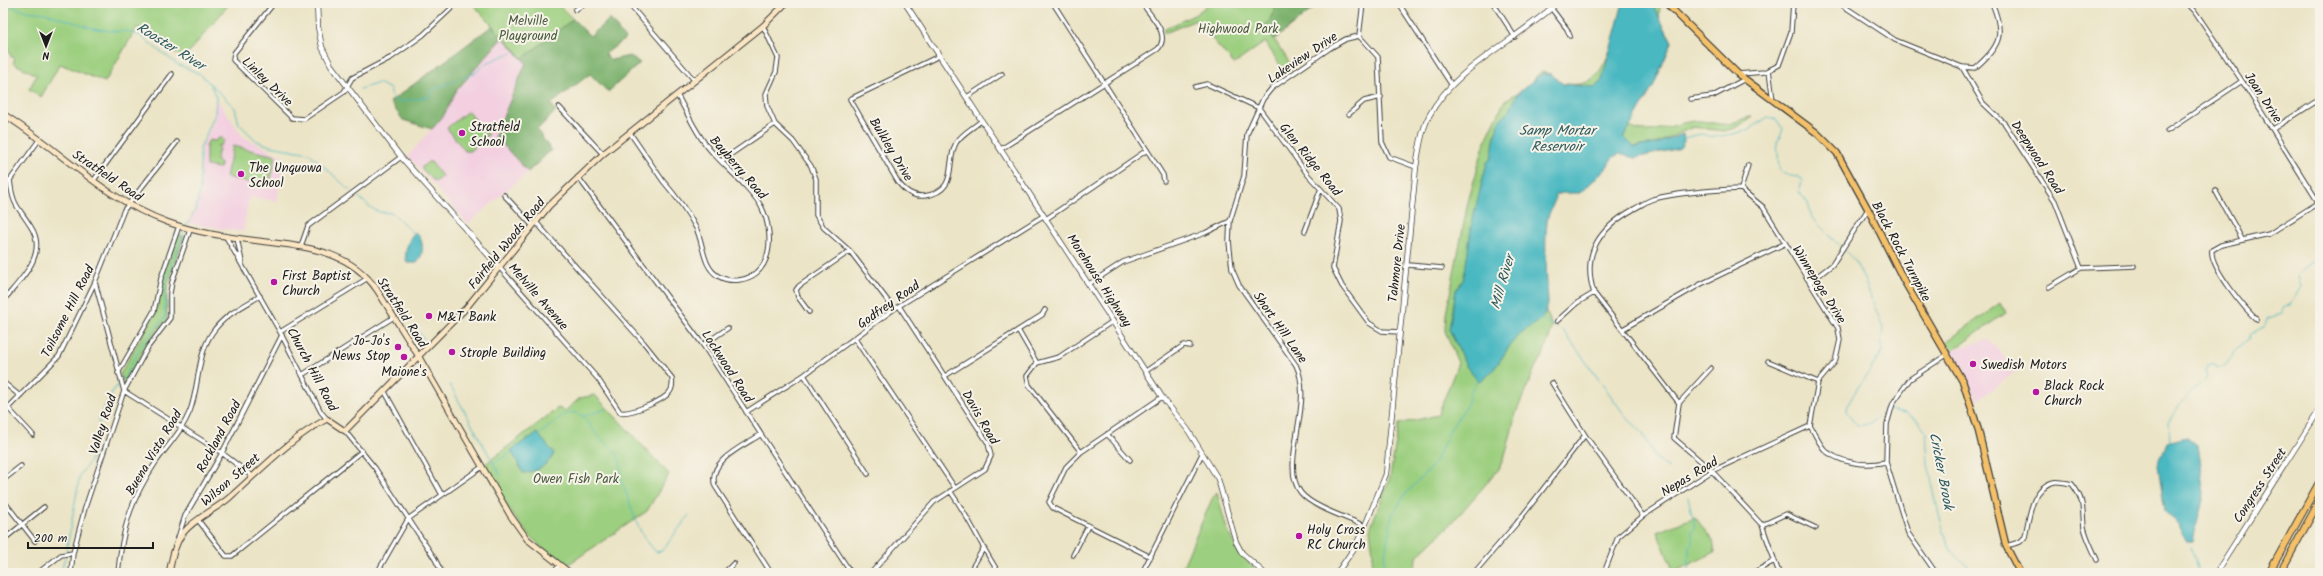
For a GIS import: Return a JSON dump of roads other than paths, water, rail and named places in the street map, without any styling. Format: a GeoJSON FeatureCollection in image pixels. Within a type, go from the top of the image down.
{"type":"FeatureCollection","features":[{"type":"Feature","properties":{"kind":"highway"},"geometry":{"type":"LineString","coordinates":[[2269,571],[2320,481]]}},
{"type":"Feature","properties":{"kind":"highway"},"geometry":{"type":"LineString","coordinates":[[2281,572],[2320,500]]}},
{"type":"Feature","properties":{"kind":"main road","name":"Fairfield Woods Road"},"geometry":{"type":"LineString","coordinates":[[345,431],[466,308],[534,223],[578,178],[603,154],[630,134],[763,26],[786,3]]}},
{"type":"Feature","properties":{"kind":"main road","name":"Black Rock Turnpike"},"geometry":{"type":"LineString","coordinates":[[1669,4],[1738,74],[1817,134],[1837,154],[1868,209],[1903,279],[1948,354],[1971,404],[2006,546],[2020,573]]}},
{"type":"Feature","properties":{"kind":"main road","name":"Stratfield Road"},"geometry":{"type":"LineString","coordinates":[[3,114],[128,204],[185,228],[226,237],[301,246],[336,255],[358,268],[368,278],[419,357],[482,467],[521,531],[570,573]]}},
{"type":"Feature","properties":{"kind":"main road","name":"Church Hill Road"},"geometry":{"type":"LineString","coordinates":[[327,419],[345,431]]}},
{"type":"Feature","properties":{"kind":"main road","name":"Wilson Street"},"geometry":{"type":"LineString","coordinates":[[169,573],[175,548],[184,533],[198,520],[229,498],[292,441],[327,419]]}},
{"type":"Feature","properties":{"kind":"street","name":"Linley Drive"},"geometry":{"type":"LineString","coordinates":[[274,3],[234,53],[233,60],[238,66],[292,118],[298,120],[304,119],[344,92],[349,86]]}},
{"type":"Feature","properties":{"kind":"street","name":"Melville Avenue"},"geometry":{"type":"LineString","coordinates":[[317,3],[318,27],[322,47],[331,65],[349,86],[401,157],[601,383],[620,412],[630,413],[667,395],[671,389],[672,378],[644,343],[534,223]]}},
{"type":"Feature","properties":{"kind":"street"},"geometry":{"type":"LineString","coordinates":[[349,86],[352,78],[392,57],[423,35],[457,3]]}},
{"type":"Feature","properties":{"kind":"street"},"geometry":{"type":"LineString","coordinates":[[574,10],[585,3]]}},
{"type":"Feature","properties":{"kind":"street"},"geometry":{"type":"LineString","coordinates":[[628,3],[695,81]]}},
{"type":"Feature","properties":{"kind":"street","name":"Morehouse Highway"},"geometry":{"type":"LineString","coordinates":[[905,3],[967,97],[981,121],[1090,284],[1162,397],[1188,430],[1218,479],[1236,542],[1242,553],[1264,573]]}},
{"type":"Feature","properties":{"kind":"street"},"geometry":{"type":"LineString","coordinates":[[1053,3],[1105,82],[1163,175],[1164,181]]}},
{"type":"Feature","properties":{"kind":"street"},"geometry":{"type":"LineString","coordinates":[[1001,150],[1158,49],[1163,42],[1164,36],[1142,3]]}},
{"type":"Feature","properties":{"kind":"street"},"geometry":{"type":"LineString","coordinates":[[1363,3],[1359,36],[1378,57],[1382,142],[1389,156],[1416,167]]}},
{"type":"Feature","properties":{"kind":"street"},"geometry":{"type":"LineString","coordinates":[[1492,3],[1515,36]]}},
{"type":"Feature","properties":{"kind":"street","name":"Tahmore Drive"},"geometry":{"type":"LineString","coordinates":[[1336,573],[1355,547],[1366,526],[1386,474],[1408,265],[1416,167],[1421,140],[1429,116],[1451,84],[1557,3]]}},
{"type":"Feature","properties":{"kind":"street"},"geometry":{"type":"LineString","coordinates":[[1738,74],[1765,72],[1779,65],[1792,32],[1793,3]]}},
{"type":"Feature","properties":{"kind":"street"},"geometry":{"type":"LineString","coordinates":[[1839,3],[1896,40],[1962,67],[1975,68],[1985,60],[1998,43],[2000,27],[1992,3]]}},
{"type":"Feature","properties":{"kind":"street","name":"Joan Drive"},"geometry":{"type":"LineString","coordinates":[[2187,3],[2194,10],[2242,81],[2319,204]]}},
{"type":"Feature","properties":{"kind":"street"},"geometry":{"type":"LineString","coordinates":[[1402,7],[1451,84]]}},
{"type":"Feature","properties":{"kind":"street"},"geometry":{"type":"LineString","coordinates":[[1551,8],[1567,29],[1570,36]]}},
{"type":"Feature","properties":{"kind":"street"},"geometry":{"type":"LineString","coordinates":[[763,26],[778,58],[776,72],[766,94],[767,106],[775,124],[793,141],[811,166],[816,179],[816,215],[824,228],[850,251],[894,309]]}},
{"type":"Feature","properties":{"kind":"street","name":"Lakeview Drive"},"geometry":{"type":"LineString","coordinates":[[1230,221],[1244,176],[1247,134],[1259,108],[1272,88],[1330,48],[1346,39],[1359,36]]}},
{"type":"Feature","properties":{"kind":"street","name":"Bulkley Drive"},"geometry":{"type":"LineString","coordinates":[[939,56],[850,99],[902,188],[917,196],[930,195],[938,191],[949,178],[955,144],[963,135],[981,121]]}},
{"type":"Feature","properties":{"kind":"street","name":"Deepwood Road"},"geometry":{"type":"LineString","coordinates":[[1962,67],[1983,102],[2005,124],[2056,201],[2081,268]]}},
{"type":"Feature","properties":{"kind":"street"},"geometry":{"type":"LineString","coordinates":[[1769,70],[1773,101]]}},
{"type":"Feature","properties":{"kind":"street"},"geometry":{"type":"LineString","coordinates":[[94,180],[172,74]]}},
{"type":"Feature","properties":{"kind":"street"},"geometry":{"type":"LineString","coordinates":[[967,97],[1002,74]]}},
{"type":"Feature","properties":{"kind":"street"},"geometry":{"type":"LineString","coordinates":[[1690,100],[1713,96],[1745,79]]}},
{"type":"Feature","properties":{"kind":"street"},"geometry":{"type":"LineString","coordinates":[[2168,131],[2242,81]]}},
{"type":"Feature","properties":{"kind":"street","name":"Glen Ridge Road"},"geometry":{"type":"LineString","coordinates":[[1195,87],[1207,84],[1259,108],[1320,191],[1339,209],[1341,221],[1333,268],[1342,286],[1369,323],[1382,331],[1400,332]]}},
{"type":"Feature","properties":{"kind":"street","name":"Bayberry Road"},"geometry":{"type":"LineString","coordinates":[[630,134],[688,211],[699,234],[708,264],[714,273],[731,280],[753,275],[766,260],[770,241],[768,226],[757,200],[702,141],[677,95]]}},
{"type":"Feature","properties":{"kind":"street"},"geometry":{"type":"LineString","coordinates":[[1348,114],[1364,101],[1381,97]]}},
{"type":"Feature","properties":{"kind":"street"},"geometry":{"type":"LineString","coordinates":[[2273,130],[2320,99]]}},
{"type":"Feature","properties":{"kind":"street"},"geometry":{"type":"LineString","coordinates":[[559,107],[603,154]]}},
{"type":"Feature","properties":{"kind":"street"},"geometry":{"type":"LineString","coordinates":[[721,161],[775,124]]}},
{"type":"Feature","properties":{"kind":"street"},"geometry":{"type":"LineString","coordinates":[[3,301],[33,263],[37,243],[32,228],[12,198],[10,180],[39,140]]}},
{"type":"Feature","properties":{"kind":"street","name":"Toilsome Hill Road"},"geometry":{"type":"LineString","coordinates":[[3,413],[59,356],[95,282],[124,210],[177,142]]}},
{"type":"Feature","properties":{"kind":"street","name":"Godfrey Road"},"geometry":{"type":"LineString","coordinates":[[746,412],[804,375],[894,309],[1045,218],[1147,150]]}},
{"type":"Feature","properties":{"kind":"street"},"geometry":{"type":"LineString","coordinates":[[301,246],[308,226],[401,157]]}},
{"type":"Feature","properties":{"kind":"street"},"geometry":{"type":"LineString","coordinates":[[1679,403],[1594,293],[1590,280],[1589,263],[1596,240],[1621,216],[1652,200],[1697,191],[1741,189],[1748,165]]}},
{"type":"Feature","properties":{"kind":"street","name":"Lockwood Road"},"geometry":{"type":"LineString","coordinates":[[578,178],[703,346],[851,573]]}},
{"type":"Feature","properties":{"kind":"street"},"geometry":{"type":"LineString","coordinates":[[3,181],[10,180]]}},
{"type":"Feature","properties":{"kind":"street","name":"Winnepoge Drive"},"geometry":{"type":"LineString","coordinates":[[1741,189],[1763,207],[1784,244],[1810,282],[1838,328],[1840,340],[1835,362],[1818,382]]}},
{"type":"Feature","properties":{"kind":"street"},"geometry":{"type":"LineString","coordinates":[[2215,190],[2242,239]]}},
{"type":"Feature","properties":{"kind":"street"},"geometry":{"type":"LineString","coordinates":[[1305,231],[1320,191]]}},
{"type":"Feature","properties":{"kind":"street"},"geometry":{"type":"LineString","coordinates":[[504,195],[534,223]]}},
{"type":"Feature","properties":{"kind":"street"},"geometry":{"type":"LineString","coordinates":[[2257,320],[2247,311],[2231,290],[2214,262],[2212,250],[2215,247],[2242,239],[2269,234],[2319,204]]}},
{"type":"Feature","properties":{"kind":"street"},"geometry":{"type":"LineString","coordinates":[[1810,282],[1832,265],[1846,241],[1868,209]]}},
{"type":"Feature","properties":{"kind":"street"},"geometry":{"type":"LineString","coordinates":[[1090,284],[1123,262],[1205,233],[1230,221]]}},
{"type":"Feature","properties":{"kind":"street","name":"Short Hill Lane"},"geometry":{"type":"LineString","coordinates":[[1230,221],[1229,254],[1234,274],[1239,285],[1296,365],[1301,376],[1303,398],[1293,466],[1295,483],[1301,493],[1309,500],[1366,526]]}},
{"type":"Feature","properties":{"kind":"street"},"geometry":{"type":"LineString","coordinates":[[118,373],[154,311],[161,278],[185,228]]}},
{"type":"Feature","properties":{"kind":"street"},"geometry":{"type":"LineString","coordinates":[[185,228],[170,292],[170,318],[148,347],[124,391],[222,453],[252,476]]}},
{"type":"Feature","properties":{"kind":"street","name":"Church Hill Road"},"geometry":{"type":"LineString","coordinates":[[226,237],[281,333],[321,412],[327,419]]}},
{"type":"Feature","properties":{"kind":"street","name":"Church Hill Road"},"geometry":{"type":"LineString","coordinates":[[237,238],[242,265]]}},
{"type":"Feature","properties":{"kind":"street"},"geometry":{"type":"LineString","coordinates":[[1622,329],[1701,284],[1784,244]]}},
{"type":"Feature","properties":{"kind":"street"},"geometry":{"type":"LineString","coordinates":[[232,249],[238,247]]}},
{"type":"Feature","properties":{"kind":"street"},"geometry":{"type":"LineString","coordinates":[[809,312],[798,296],[796,290],[799,286],[850,251]]}},
{"type":"Feature","properties":{"kind":"street"},"geometry":{"type":"LineString","coordinates":[[1408,265],[1442,268]]}},
{"type":"Feature","properties":{"kind":"street"},"geometry":{"type":"LineString","coordinates":[[2049,287],[2081,268],[2134,266]]}},
{"type":"Feature","properties":{"kind":"street"},"geometry":{"type":"LineString","coordinates":[[281,333],[368,278]]}},
{"type":"Feature","properties":{"kind":"street","name":"Valley Road"},"geometry":{"type":"LineString","coordinates":[[71,573],[71,553],[124,391],[95,282]]}},
{"type":"Feature","properties":{"kind":"street"},"geometry":{"type":"LineString","coordinates":[[1557,321],[1577,303],[1594,293]]}},
{"type":"Feature","properties":{"kind":"street","name":"Buena Vista Road"},"geometry":{"type":"LineString","coordinates":[[118,573],[125,526],[138,490],[182,428],[194,398],[205,346],[211,334],[223,318],[260,296]]}},
{"type":"Feature","properties":{"kind":"street","name":"Davis Road"},"geometry":{"type":"LineString","coordinates":[[871,573],[928,509],[950,491],[984,469],[990,460],[991,452],[988,443],[899,306]]}},
{"type":"Feature","properties":{"kind":"street"},"geometry":{"type":"LineString","coordinates":[[945,376],[1042,315],[1045,310]]}},
{"type":"Feature","properties":{"kind":"street"},"geometry":{"type":"LineString","coordinates":[[302,375],[394,317]]}},
{"type":"Feature","properties":{"kind":"street"},"geometry":{"type":"LineString","coordinates":[[1081,452],[1029,385],[1027,376],[1037,363],[1059,357],[1113,321]]}},
{"type":"Feature","properties":{"kind":"street"},"geometry":{"type":"LineString","coordinates":[[703,346],[728,328]]}},
{"type":"Feature","properties":{"kind":"street"},"geometry":{"type":"LineString","coordinates":[[1018,330],[1037,363]]}},
{"type":"Feature","properties":{"kind":"street","name":"Rockland Road"},"geometry":{"type":"LineString","coordinates":[[175,548],[185,516],[222,453],[281,333]]}},
{"type":"Feature","properties":{"kind":"street"},"geometry":{"type":"LineString","coordinates":[[855,339],[955,488]]}},
{"type":"Feature","properties":{"kind":"street"},"geometry":{"type":"LineString","coordinates":[[1146,371],[1184,345],[1190,346]]}},
{"type":"Feature","properties":{"kind":"street"},"geometry":{"type":"LineString","coordinates":[[1936,573],[1908,533],[1886,462],[1887,424],[1893,403],[1910,379],[1948,354]]}},
{"type":"Feature","properties":{"kind":"street"},"geometry":{"type":"LineString","coordinates":[[1768,361],[1818,382],[1810,426],[1826,452],[1856,464],[1871,466],[1886,462]]}},
{"type":"Feature","properties":{"kind":"street"},"geometry":{"type":"LineString","coordinates":[[1711,368],[1679,403],[1674,438],[1712,471],[1762,525],[1779,573]]}},
{"type":"Feature","properties":{"kind":"street"},"geometry":{"type":"LineString","coordinates":[[804,375],[868,474]]}},
{"type":"Feature","properties":{"kind":"street"},"geometry":{"type":"LineString","coordinates":[[3,382],[20,396]]}},
{"type":"Feature","properties":{"kind":"street"},"geometry":{"type":"LineString","coordinates":[[1552,382],[1585,435],[1643,516]]}},
{"type":"Feature","properties":{"kind":"street"},"geometry":{"type":"LineString","coordinates":[[384,392],[442,495]]}},
{"type":"Feature","properties":{"kind":"street"},"geometry":{"type":"LineString","coordinates":[[1151,557],[1053,508],[1049,502],[1066,467],[1081,452],[1162,397]]}},
{"type":"Feature","properties":{"kind":"street"},"geometry":{"type":"LineString","coordinates":[[8,408],[33,435]]}},
{"type":"Feature","properties":{"kind":"street","name":"Congress Street"},"geometry":{"type":"LineString","coordinates":[[2216,573],[2320,409]]}},
{"type":"Feature","properties":{"kind":"street","name":"Nepas Road"},"geometry":{"type":"LineString","coordinates":[[1604,573],[1618,537],[1643,516],[1712,471],[1810,426]]}},
{"type":"Feature","properties":{"kind":"street","name":"Church Hill Road"},"geometry":{"type":"LineString","coordinates":[[345,431],[362,451],[435,559],[442,573]]}},
{"type":"Feature","properties":{"kind":"street"},"geometry":{"type":"LineString","coordinates":[[1107,434],[1130,460]]}},
{"type":"Feature","properties":{"kind":"street"},"geometry":{"type":"LineString","coordinates":[[760,435],[719,465],[715,471],[714,483],[771,573]]}},
{"type":"Feature","properties":{"kind":"street"},"geometry":{"type":"LineString","coordinates":[[1474,573],[1516,524],[1585,435]]}},
{"type":"Feature","properties":{"kind":"street"},"geometry":{"type":"LineString","coordinates":[[198,520],[226,556],[234,555],[362,451]]}},
{"type":"Feature","properties":{"kind":"street"},"geometry":{"type":"LineString","coordinates":[[1142,573],[1202,454]]}},
{"type":"Feature","properties":{"kind":"street"},"geometry":{"type":"LineString","coordinates":[[3,480],[21,466]]}},
{"type":"Feature","properties":{"kind":"street"},"geometry":{"type":"LineString","coordinates":[[371,573],[377,573],[408,519],[482,467]]}},
{"type":"Feature","properties":{"kind":"street"},"geometry":{"type":"LineString","coordinates":[[2006,546],[2020,542],[2025,537],[2037,494],[2044,486],[2055,481],[2072,484],[2083,501],[2084,527],[2097,560]]}},
{"type":"Feature","properties":{"kind":"street"},"geometry":{"type":"LineString","coordinates":[[950,491],[973,525],[983,549],[999,573]]}},
{"type":"Feature","properties":{"kind":"street"},"geometry":{"type":"LineString","coordinates":[[3,500],[35,541]]}},
{"type":"Feature","properties":{"kind":"street"},"geometry":{"type":"LineString","coordinates":[[3,540],[44,507]]}},
{"type":"Feature","properties":{"kind":"street"},"geometry":{"type":"LineString","coordinates":[[1762,525],[1786,514],[1816,528]]}},
{"type":"Feature","properties":{"kind":"street"},"geometry":{"type":"LineString","coordinates":[[1073,554],[1088,526]]}},
{"type":"Feature","properties":{"kind":"street"},"geometry":{"type":"LineString","coordinates":[[969,573],[983,549]]}},
{"type":"Feature","properties":{"kind":"street"},"geometry":{"type":"LineString","coordinates":[[38,573],[61,555],[71,553]]}},
{"type":"Feature","properties":{"kind":"street"},"geometry":{"type":"LineString","coordinates":[[1753,573],[1774,561]]}},
{"type":"Feature","properties":{"kind":"street"},"geometry":{"type":"LineString","coordinates":[[724,573],[734,563]]}},
{"type":"Feature","properties":{"kind":"street"},"geometry":{"type":"LineString","coordinates":[[553,573],[560,565]]}},
{"type":"Feature","properties":{"kind":"water","name":"Samp Mortar Reservoir"},"geometry":{"type":"Polygon","coordinates":[[[1623,3],[1652,3],[1672,42],[1653,87],[1624,137],[1634,147],[1656,144],[1683,134],[1684,141],[1680,148],[1635,158],[1619,154],[1612,158],[1605,170],[1580,193],[1563,193],[1555,195],[1548,218],[1546,232],[1548,304],[1545,312],[1539,321],[1517,337],[1490,374],[1478,381],[1466,366],[1449,329],[1456,290],[1463,280],[1465,271],[1472,222],[1487,162],[1491,159],[1494,140],[1500,120],[1509,112],[1517,94],[1541,74],[1551,74],[1563,84],[1594,87],[1601,83],[1623,3]]]}},
{"type":"Feature","properties":{"kind":"water"},"geometry":{"type":"Polygon","coordinates":[[[415,232],[421,239],[422,252],[417,263],[408,263],[406,260],[406,251],[415,232]]]}},
{"type":"Feature","properties":{"kind":"water"},"geometry":{"type":"Polygon","coordinates":[[[537,433],[554,453],[549,461],[542,467],[537,470],[523,473],[511,450],[537,433]]]}},
{"type":"Feature","properties":{"kind":"water"},"geometry":{"type":"Polygon","coordinates":[[[2187,437],[2197,445],[2204,494],[2193,541],[2186,541],[2178,524],[2165,512],[2158,465],[2167,442],[2187,437]]]}},
{"type":"Feature","properties":{"kind":"waterway","name":"Rooster River"},"geometry":{"type":"LineString","coordinates":[[3,4],[26,11],[45,13],[92,28],[111,31],[127,31],[139,35],[177,64],[200,74],[235,108],[239,124],[257,141],[270,146],[309,153],[352,192]]}},
{"type":"Feature","properties":{"kind":"waterway"},"geometry":{"type":"LineString","coordinates":[[360,89],[379,83],[390,89],[392,97],[398,102],[429,97],[431,91],[477,72],[490,62],[512,53]]}},
{"type":"Feature","properties":{"kind":"waterway"},"geometry":{"type":"LineString","coordinates":[[186,226],[196,209],[200,190],[200,149],[215,114],[216,97],[210,84]]}},
{"type":"Feature","properties":{"kind":"waterway","name":"Cricker Brook"},"geometry":{"type":"LineString","coordinates":[[1683,138],[1701,134],[1714,137],[1733,134],[1748,130],[1768,117],[1776,119],[1783,129],[1777,143],[1779,168],[1781,172],[1790,176],[1800,177],[1802,181],[1799,192],[1808,203],[1812,218],[1842,248]]}},
{"type":"Feature","properties":{"kind":"waterway"},"geometry":{"type":"LineString","coordinates":[[355,194],[371,208],[379,212],[393,213],[414,234]]}},
{"type":"Feature","properties":{"kind":"waterway"},"geometry":{"type":"LineString","coordinates":[[123,380],[142,345],[165,317],[165,283],[184,231]]}},
{"type":"Feature","properties":{"kind":"waterway","name":"Cricker Brook"},"geometry":{"type":"LineString","coordinates":[[1844,250],[1853,259],[1862,274],[1883,328],[1881,341],[1883,348],[1853,395],[1846,411],[1857,425],[1866,425],[1875,419],[1884,409],[1905,413],[1918,421],[1926,431],[1928,464],[1939,515],[1948,544],[1952,552],[1977,573]]}},
{"type":"Feature","properties":{"kind":"waterway"},"geometry":{"type":"LineString","coordinates":[[2170,442],[2169,421],[2180,404],[2207,377],[2206,371],[2209,365],[2214,365],[2217,369],[2224,366],[2234,351],[2250,339],[2250,335],[2264,327],[2268,318],[2282,314],[2285,307],[2290,305],[2301,287],[2298,276],[2300,272],[2320,257]]}},
{"type":"Feature","properties":{"kind":"waterway"},"geometry":{"type":"LineString","coordinates":[[1540,318],[1564,332],[1627,418],[1642,432],[1655,457],[1668,468]]}},
{"type":"Feature","properties":{"kind":"waterway"},"geometry":{"type":"LineString","coordinates":[[419,332],[424,339]]}},
{"type":"Feature","properties":{"kind":"waterway","name":"Mill River"},"geometry":{"type":"LineString","coordinates":[[1384,573],[1384,559],[1392,515],[1404,496],[1434,464],[1451,428],[1467,405],[1471,391],[1477,381]]}},
{"type":"Feature","properties":{"kind":"waterway"},"geometry":{"type":"LineString","coordinates":[[66,553],[80,475],[90,461],[99,435],[99,417],[114,389],[121,383]]}},
{"type":"Feature","properties":{"kind":"waterway"},"geometry":{"type":"LineString","coordinates":[[450,385],[500,475]]}},
{"type":"Feature","properties":{"kind":"waterway"},"geometry":{"type":"LineString","coordinates":[[584,416],[606,409]]}},
{"type":"Feature","properties":{"kind":"waterway"},"geometry":{"type":"LineString","coordinates":[[539,435],[563,415],[574,412],[582,415],[597,435],[610,447]]}},
{"type":"Feature","properties":{"kind":"waterway"},"geometry":{"type":"LineString","coordinates":[[613,449],[619,459],[622,480],[635,520],[648,543],[656,552],[662,551],[689,515]]}},
{"type":"Feature","properties":{"kind":"waterway"},"geometry":{"type":"LineString","coordinates":[[494,463],[512,452]]}},
{"type":"Feature","properties":{"kind":"waterway"},"geometry":{"type":"LineString","coordinates":[[1688,497],[1695,527],[1692,532],[1693,542],[1689,546],[1689,573]]}},
{"type":"Feature","properties":{"kind":"waterway"},"geometry":{"type":"LineString","coordinates":[[2190,547],[2198,567],[2197,573]]}},
{"type":"Feature","properties":{"kind":"waterway"},"geometry":{"type":"LineString","coordinates":[[61,573],[65,557]]}},
{"type":"Feature","properties":{"kind":"place","name":"Stratfield School"},"geometry":{"type":"Point","coordinates":[462,133]}},
{"type":"Feature","properties":{"kind":"place","name":"The Unquowa School"},"geometry":{"type":"Point","coordinates":[241,174]}},
{"type":"Feature","properties":{"kind":"place","name":"First Baptist Church"},"geometry":{"type":"Point","coordinates":[274,282]}},
{"type":"Feature","properties":{"kind":"place","name":"M&T Bank"},"geometry":{"type":"Point","coordinates":[429,316]}},
{"type":"Feature","properties":{"kind":"place","name":"Jo-Jo's News Stop"},"geometry":{"type":"Point","coordinates":[398,347]}},
{"type":"Feature","properties":{"kind":"place","name":"Strople Building"},"geometry":{"type":"Point","coordinates":[452,352]}},
{"type":"Feature","properties":{"kind":"place","name":"Maione's"},"geometry":{"type":"Point","coordinates":[404,357]}},
{"type":"Feature","properties":{"kind":"place","name":"Swedish Motors"},"geometry":{"type":"Point","coordinates":[1973,364]}},
{"type":"Feature","properties":{"kind":"place","name":"Black Rock Church"},"geometry":{"type":"Point","coordinates":[2036,392]}},
{"type":"Feature","properties":{"kind":"place","name":"Holy Cross RC Church"},"geometry":{"type":"Point","coordinates":[1299,536]}},
{"type":"Feature","properties":{"kind":"park label","name":"Melville Playground"},"geometry":{"type":"Point","coordinates":[528,28]}},
{"type":"Feature","properties":{"kind":"park label","name":"Highwood Park"},"geometry":{"type":"Point","coordinates":[1238,28]}},
{"type":"Feature","properties":{"kind":"park label","name":"Owen Fish Park"},"geometry":{"type":"Point","coordinates":[576,478]}}]}
